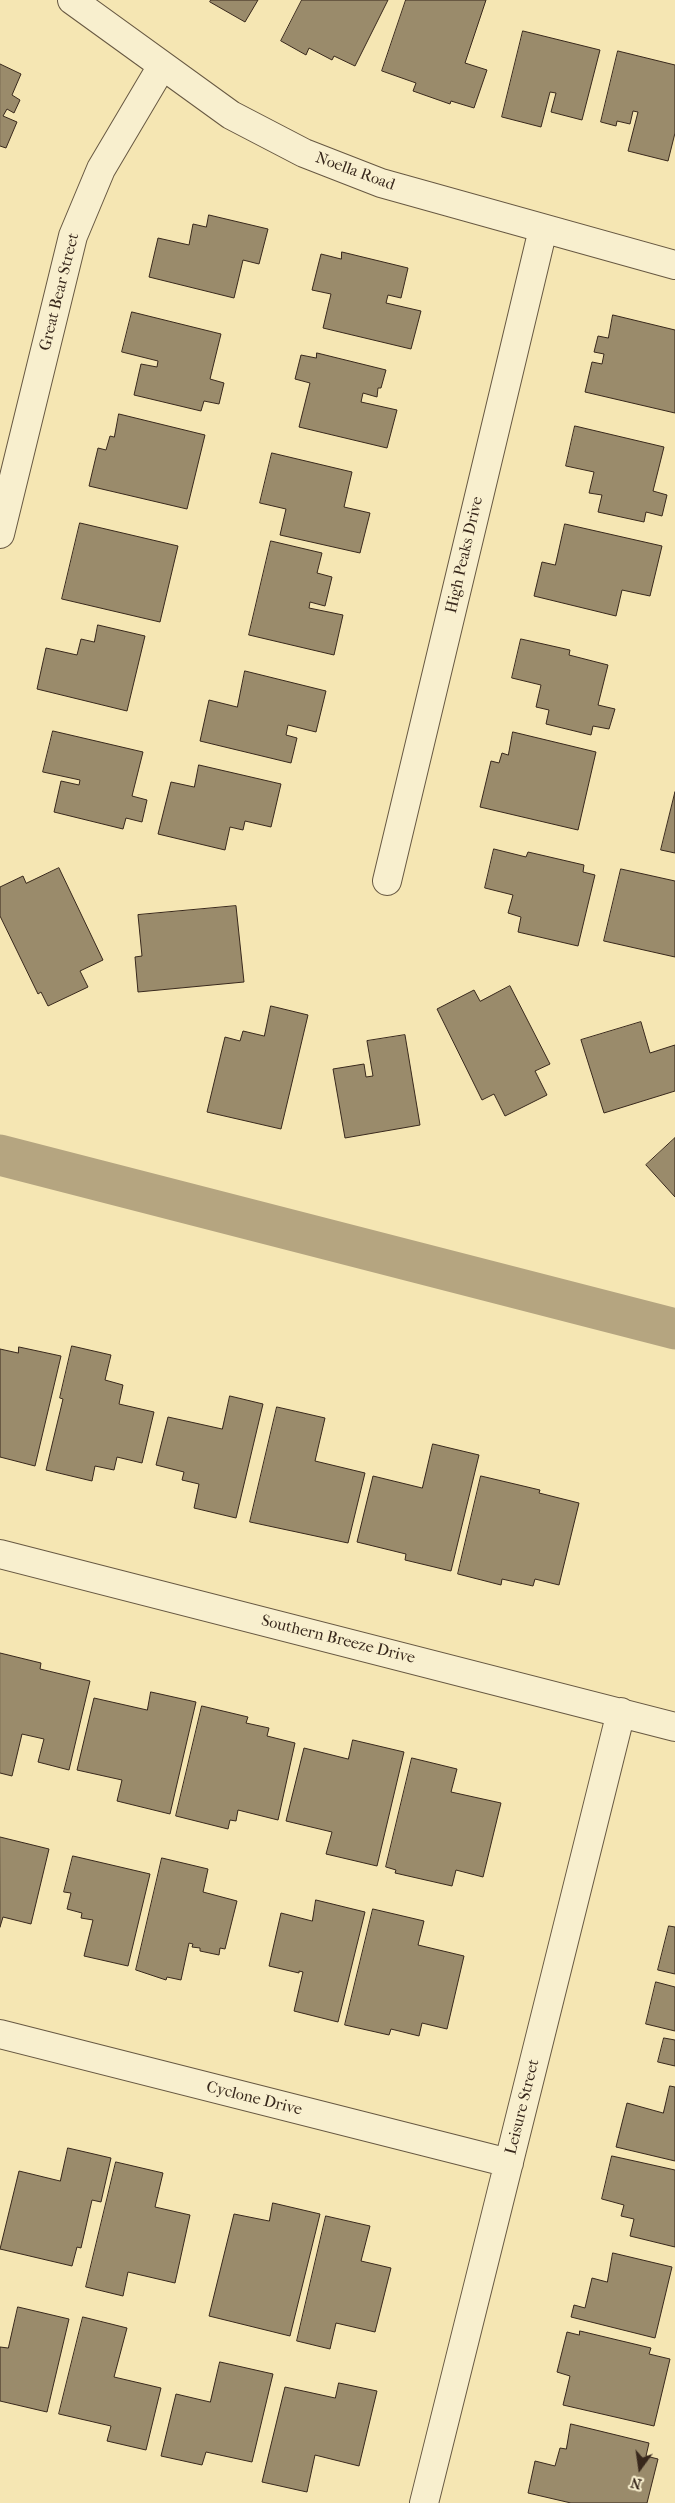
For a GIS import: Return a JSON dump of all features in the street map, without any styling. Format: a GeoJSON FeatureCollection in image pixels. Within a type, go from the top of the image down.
{"type":"FeatureCollection","features":[{"type":"Feature","properties":{"kind":"street","name":"Noella Road"},"geometry":{"type":"LineString","coordinates":[[72,0],[231,115],[304,154],[382,183],[675,265]]}},
{"type":"Feature","properties":{"kind":"street","name":"Great Bear Street"},"geometry":{"type":"LineString","coordinates":[[0,534],[74,236],[101,169],[162,66]]}},
{"type":"Feature","properties":{"kind":"street","name":"High Peaks Drive"},"geometry":{"type":"LineString","coordinates":[[387,881],[543,229]]}},
{"type":"Feature","properties":{"kind":"street","name":"Southern Breeze Drive"},"geometry":{"type":"LineString","coordinates":[[0,1554],[675,1727]]}},
{"type":"Feature","properties":{"kind":"street","name":"Leisure Street"},"geometry":{"type":"LineString","coordinates":[[424,2503],[621,1712]]}},
{"type":"Feature","properties":{"kind":"street","name":"Cyclone Drive"},"geometry":{"type":"LineString","coordinates":[[0,2034],[509,2163]]}},
{"type":"Feature","properties":{"kind":"building"},"geometry":{"type":"Polygon","coordinates":[[[211,0],[258,0],[245,22],[210,2],[211,0]]]}},
{"type":"Feature","properties":{"kind":"building"},"geometry":{"type":"Polygon","coordinates":[[[302,0],[388,0],[355,66],[334,56],[332,60],[309,48],[306,55],[281,41],[302,0]]]}},
{"type":"Feature","properties":{"kind":"building"},"geometry":{"type":"Polygon","coordinates":[[[406,0],[486,0],[465,63],[487,70],[474,108],[451,101],[450,104],[413,91],[416,83],[382,71],[406,0]]]}},
{"type":"Feature","properties":{"kind":"building"},"geometry":{"type":"Polygon","coordinates":[[[523,31],[600,50],[582,120],[551,112],[556,93],[550,92],[541,127],[502,117],[523,31]]]}},
{"type":"Feature","properties":{"kind":"building"},"geometry":{"type":"Polygon","coordinates":[[[618,51],[675,65],[675,133],[668,161],[628,151],[638,112],[633,111],[630,124],[617,121],[616,126],[601,122],[618,51]]]}},
{"type":"Feature","properties":{"kind":"building"},"geometry":{"type":"Polygon","coordinates":[[[0,64],[21,74],[12,95],[20,100],[14,113],[7,109],[3,116],[17,122],[6,148],[0,146],[0,64]]]}},
{"type":"Feature","properties":{"kind":"building"},"geometry":{"type":"Polygon","coordinates":[[[209,215],[268,229],[259,264],[243,260],[234,298],[149,277],[158,238],[189,245],[193,224],[206,227],[209,215]]]}},
{"type":"Feature","properties":{"kind":"building"},"geometry":{"type":"Polygon","coordinates":[[[342,252],[408,268],[401,298],[388,295],[386,303],[421,311],[411,349],[323,328],[331,294],[312,290],[321,254],[341,259],[342,252]]]}},
{"type":"Feature","properties":{"kind":"building"},"geometry":{"type":"Polygon","coordinates":[[[132,312],[221,334],[210,379],[224,383],[219,404],[204,401],[201,411],[134,395],[141,364],[157,367],[158,361],[122,352],[132,312]]]}},
{"type":"Feature","properties":{"kind":"building"},"geometry":{"type":"Polygon","coordinates":[[[613,315],[675,330],[675,413],[585,392],[592,362],[602,364],[604,354],[594,352],[598,336],[608,338],[613,315]]]}},
{"type":"Feature","properties":{"kind":"building"},"geometry":{"type":"Polygon","coordinates":[[[317,353],[386,370],[381,388],[378,388],[377,397],[363,393],[361,402],[397,410],[387,448],[299,427],[310,383],[295,379],[301,355],[316,358],[317,353]]]}},
{"type":"Feature","properties":{"kind":"building"},"geometry":{"type":"Polygon","coordinates":[[[119,414],[205,435],[187,509],[89,486],[98,448],[106,450],[110,436],[114,437],[119,414]]]}},
{"type":"Feature","properties":{"kind":"building"},"geometry":{"type":"Polygon","coordinates":[[[575,426],[664,447],[653,491],[667,495],[662,516],[646,512],[644,522],[598,512],[602,495],[589,493],[594,472],[566,466],[575,426]]]}},
{"type":"Feature","properties":{"kind":"building"},"geometry":{"type":"Polygon","coordinates":[[[272,453],[352,472],[344,507],[370,513],[360,553],[280,535],[286,509],[260,503],[272,453]]]}},
{"type":"Feature","properties":{"kind":"building"},"geometry":{"type":"Polygon","coordinates":[[[80,523],[178,546],[160,622],[62,599],[80,523]]]}},
{"type":"Feature","properties":{"kind":"building"},"geometry":{"type":"Polygon","coordinates":[[[565,524],[662,546],[650,596],[622,590],[616,616],[534,596],[542,562],[555,565],[565,524]]]}},
{"type":"Feature","properties":{"kind":"building"},"geometry":{"type":"Polygon","coordinates":[[[271,541],[322,553],[317,573],[332,577],[325,606],[310,602],[309,608],[343,615],[334,655],[249,635],[271,541]]]}},
{"type":"Feature","properties":{"kind":"building"},"geometry":{"type":"Polygon","coordinates":[[[98,625],[145,636],[127,711],[37,689],[46,648],[77,655],[81,639],[94,642],[98,625]]]}},
{"type":"Feature","properties":{"kind":"building"},"geometry":{"type":"Polygon","coordinates":[[[521,639],[570,650],[569,655],[608,665],[598,705],[615,709],[609,729],[593,726],[591,735],[546,724],[549,710],[536,707],[541,685],[512,678],[521,639]]]}},
{"type":"Feature","properties":{"kind":"building"},"geometry":{"type":"Polygon","coordinates":[[[245,671],[326,691],[316,732],[288,725],[286,735],[297,738],[291,763],[200,741],[209,700],[237,707],[245,671]]]}},
{"type":"Feature","properties":{"kind":"building"},"geometry":{"type":"Polygon","coordinates":[[[53,731],[143,752],[132,796],[147,800],[142,822],[126,818],[123,829],[54,812],[61,781],[79,785],[80,780],[43,772],[53,731]]]}},
{"type":"Feature","properties":{"kind":"building"},"geometry":{"type":"Polygon","coordinates":[[[513,732],[596,752],[578,830],[480,807],[491,761],[499,763],[502,753],[508,755],[513,732]]]}},
{"type":"Feature","properties":{"kind":"building"},"geometry":{"type":"Polygon","coordinates":[[[199,765],[281,784],[271,827],[245,821],[243,830],[230,827],[225,850],[158,834],[171,782],[194,787],[199,765]]]}},
{"type":"Feature","properties":{"kind":"building"},"geometry":{"type":"Polygon","coordinates":[[[675,792],[675,853],[661,850],[675,792]]]}},
{"type":"Feature","properties":{"kind":"building"},"geometry":{"type":"Polygon","coordinates":[[[494,849],[526,857],[528,852],[584,865],[583,872],[595,875],[578,946],[518,932],[521,917],[508,913],[513,895],[485,888],[494,849]]]}},
{"type":"Feature","properties":{"kind":"building"},"geometry":{"type":"Polygon","coordinates":[[[59,868],[103,960],[80,971],[88,987],[48,1006],[41,992],[38,994],[0,916],[0,887],[23,876],[26,883],[59,868]]]}},
{"type":"Feature","properties":{"kind":"building"},"geometry":{"type":"Polygon","coordinates":[[[621,869],[675,881],[675,957],[604,941],[621,869]]]}},
{"type":"Feature","properties":{"kind":"building"},"geometry":{"type":"Polygon","coordinates":[[[236,906],[244,982],[138,992],[135,957],[142,956],[138,915],[236,906]]]}},
{"type":"Feature","properties":{"kind":"building"},"geometry":{"type":"Polygon","coordinates":[[[510,986],[550,1064],[535,1071],[547,1095],[505,1116],[494,1094],[482,1100],[437,1009],[474,990],[480,1001],[510,986]]]}},
{"type":"Feature","properties":{"kind":"building"},"geometry":{"type":"Polygon","coordinates":[[[271,1006],[308,1015],[281,1129],[207,1112],[225,1037],[240,1041],[243,1031],[264,1036],[271,1006]]]}},
{"type":"Feature","properties":{"kind":"building"},"geometry":{"type":"Polygon","coordinates":[[[641,1022],[650,1053],[675,1045],[675,1091],[604,1113],[581,1040],[641,1022]]]}},
{"type":"Feature","properties":{"kind":"building"},"geometry":{"type":"Polygon","coordinates":[[[405,1035],[420,1125],[345,1138],[333,1069],[364,1064],[366,1077],[373,1076],[367,1041],[405,1035]]]}},
{"type":"Feature","properties":{"kind":"building"},"geometry":{"type":"Polygon","coordinates":[[[675,1138],[675,1197],[646,1165],[675,1138]]]}},
{"type":"Feature","properties":{"kind":"building"},"geometry":{"type":"Polygon","coordinates":[[[72,1346],[111,1355],[105,1380],[123,1385],[119,1404],[154,1412],[142,1463],[117,1457],[114,1470],[95,1466],[92,1481],[46,1470],[63,1399],[60,1398],[72,1346]]]}},
{"type":"Feature","properties":{"kind":"building"},"geometry":{"type":"Polygon","coordinates":[[[19,1347],[61,1356],[35,1466],[0,1457],[0,1349],[18,1353],[19,1347]]]}},
{"type":"Feature","properties":{"kind":"building"},"geometry":{"type":"Polygon","coordinates":[[[230,1396],[263,1404],[236,1518],[194,1508],[199,1484],[182,1480],[184,1472],[156,1465],[168,1417],[222,1429],[230,1396]]]}},
{"type":"Feature","properties":{"kind":"building"},"geometry":{"type":"Polygon","coordinates":[[[277,1407],[325,1418],[315,1461],[365,1473],[348,1543],[250,1522],[277,1407]]]}},
{"type":"Feature","properties":{"kind":"building"},"geometry":{"type":"Polygon","coordinates":[[[433,1444],[479,1455],[451,1571],[405,1560],[406,1554],[357,1542],[373,1476],[422,1488],[433,1444]]]}},
{"type":"Feature","properties":{"kind":"building"},"geometry":{"type":"Polygon","coordinates":[[[481,1476],[540,1490],[539,1493],[579,1503],[559,1585],[535,1579],[533,1586],[502,1579],[501,1585],[458,1574],[481,1476]]]}},
{"type":"Feature","properties":{"kind":"building"},"geometry":{"type":"Polygon","coordinates":[[[0,1653],[41,1663],[40,1669],[90,1681],[69,1770],[38,1762],[44,1739],[22,1734],[12,1776],[0,1773],[0,1653]]]}},
{"type":"Feature","properties":{"kind":"building"},"geometry":{"type":"Polygon","coordinates":[[[151,1692],[196,1702],[170,1814],[117,1801],[122,1780],[77,1770],[94,1698],[147,1710],[151,1692]]]}},
{"type":"Feature","properties":{"kind":"building"},"geometry":{"type":"Polygon","coordinates":[[[202,1706],[248,1717],[246,1723],[269,1728],[267,1736],[295,1743],[278,1820],[238,1810],[236,1821],[230,1820],[228,1829],[176,1816],[202,1706]]]}},
{"type":"Feature","properties":{"kind":"building"},"geometry":{"type":"Polygon","coordinates":[[[353,1740],[404,1752],[377,1866],[326,1854],[332,1832],[286,1821],[304,1748],[348,1759],[353,1740]]]}},
{"type":"Feature","properties":{"kind":"building"},"geometry":{"type":"Polygon","coordinates":[[[412,1758],[457,1769],[451,1792],[501,1803],[483,1877],[456,1870],[452,1886],[395,1873],[396,1870],[386,1867],[412,1758]]]}},
{"type":"Feature","properties":{"kind":"building"},"geometry":{"type":"Polygon","coordinates":[[[0,1837],[49,1849],[31,1924],[3,1917],[0,1927],[0,1837]]]}},
{"type":"Feature","properties":{"kind":"building"},"geometry":{"type":"Polygon","coordinates":[[[73,1856],[150,1874],[128,1966],[84,1956],[93,1920],[81,1918],[82,1913],[67,1909],[71,1893],[64,1892],[73,1856]]]}},
{"type":"Feature","properties":{"kind":"building"},"geometry":{"type":"Polygon","coordinates":[[[162,1858],[208,1869],[203,1892],[237,1901],[225,1949],[220,1948],[219,1955],[200,1951],[200,1948],[192,1947],[193,1944],[189,1943],[181,1980],[167,1977],[166,1980],[136,1970],[162,1858]]]}},
{"type":"Feature","properties":{"kind":"building"},"geometry":{"type":"Polygon","coordinates":[[[316,1900],[365,1912],[338,2022],[294,2011],[303,1972],[299,1971],[299,1973],[269,1966],[281,1913],[312,1921],[316,1900]]]}},
{"type":"Feature","properties":{"kind":"building"},"geometry":{"type":"Polygon","coordinates":[[[373,1909],[424,1921],[418,1945],[464,1956],[447,2029],[422,2023],[419,2036],[391,2029],[389,2035],[345,2025],[373,1909]]]}},
{"type":"Feature","properties":{"kind":"building"},"geometry":{"type":"Polygon","coordinates":[[[669,1926],[675,1927],[675,1974],[658,1970],[669,1926]]]}},
{"type":"Feature","properties":{"kind":"building"},"geometry":{"type":"Polygon","coordinates":[[[656,1982],[675,1987],[675,2031],[646,2024],[656,1982]]]}},
{"type":"Feature","properties":{"kind":"building"},"geometry":{"type":"Polygon","coordinates":[[[664,2038],[675,2040],[675,2066],[658,2062],[664,2038]]]}},
{"type":"Feature","properties":{"kind":"building"},"geometry":{"type":"Polygon","coordinates":[[[670,2086],[675,2087],[675,2161],[616,2147],[627,2103],[663,2113],[670,2086]]]}},
{"type":"Feature","properties":{"kind":"building"},"geometry":{"type":"Polygon","coordinates":[[[68,2148],[111,2158],[101,2202],[92,2200],[81,2248],[77,2247],[72,2266],[0,2249],[19,2171],[60,2181],[68,2148]]]}},
{"type":"Feature","properties":{"kind":"building"},"geometry":{"type":"Polygon","coordinates":[[[612,2156],[675,2170],[675,2247],[630,2236],[634,2219],[621,2216],[624,2205],[602,2199],[612,2156]]]}},
{"type":"Feature","properties":{"kind":"building"},"geometry":{"type":"Polygon","coordinates":[[[116,2162],[163,2173],[155,2207],[190,2215],[175,2283],[128,2272],[123,2296],[86,2287],[116,2162]]]}},
{"type":"Feature","properties":{"kind":"building"},"geometry":{"type":"Polygon","coordinates":[[[273,2203],[320,2214],[290,2336],[209,2316],[234,2214],[269,2221],[273,2203]]]}},
{"type":"Feature","properties":{"kind":"building"},"geometry":{"type":"Polygon","coordinates":[[[326,2216],[370,2226],[361,2261],[391,2268],[375,2332],[336,2323],[330,2349],[297,2341],[326,2216]]]}},
{"type":"Feature","properties":{"kind":"building"},"geometry":{"type":"Polygon","coordinates":[[[613,2253],[672,2267],[655,2338],[571,2317],[574,2305],[585,2308],[592,2278],[607,2282],[613,2253]]]}},
{"type":"Feature","properties":{"kind":"building"},"geometry":{"type":"Polygon","coordinates":[[[18,2307],[69,2319],[47,2412],[0,2401],[0,2347],[8,2348],[18,2307]]]}},
{"type":"Feature","properties":{"kind":"building"},"geometry":{"type":"Polygon","coordinates":[[[83,2317],[127,2328],[114,2377],[161,2388],[146,2450],[107,2441],[111,2426],[59,2414],[83,2317]]]}},
{"type":"Feature","properties":{"kind":"building"},"geometry":{"type":"Polygon","coordinates":[[[580,2331],[651,2348],[649,2354],[670,2359],[654,2426],[563,2405],[570,2376],[557,2372],[567,2332],[579,2335],[580,2331]]]}},
{"type":"Feature","properties":{"kind":"building"},"geometry":{"type":"Polygon","coordinates":[[[220,2362],[273,2374],[252,2462],[206,2452],[202,2465],[161,2456],[176,2394],[210,2402],[220,2362]]]}},
{"type":"Feature","properties":{"kind":"building"},"geometry":{"type":"Polygon","coordinates":[[[339,2383],[377,2391],[359,2466],[315,2455],[307,2492],[262,2482],[285,2387],[335,2398],[339,2383]]]}},
{"type":"Feature","properties":{"kind":"building"},"geometry":{"type":"Polygon","coordinates":[[[571,2424],[649,2443],[646,2456],[658,2459],[647,2503],[571,2503],[528,2493],[535,2461],[555,2466],[560,2448],[566,2449],[571,2424]]]}},
{"type":"Feature","properties":{"kind":"waterway"},"geometry":{"type":"LineString","coordinates":[[0,1155],[675,1329]]}}]}
